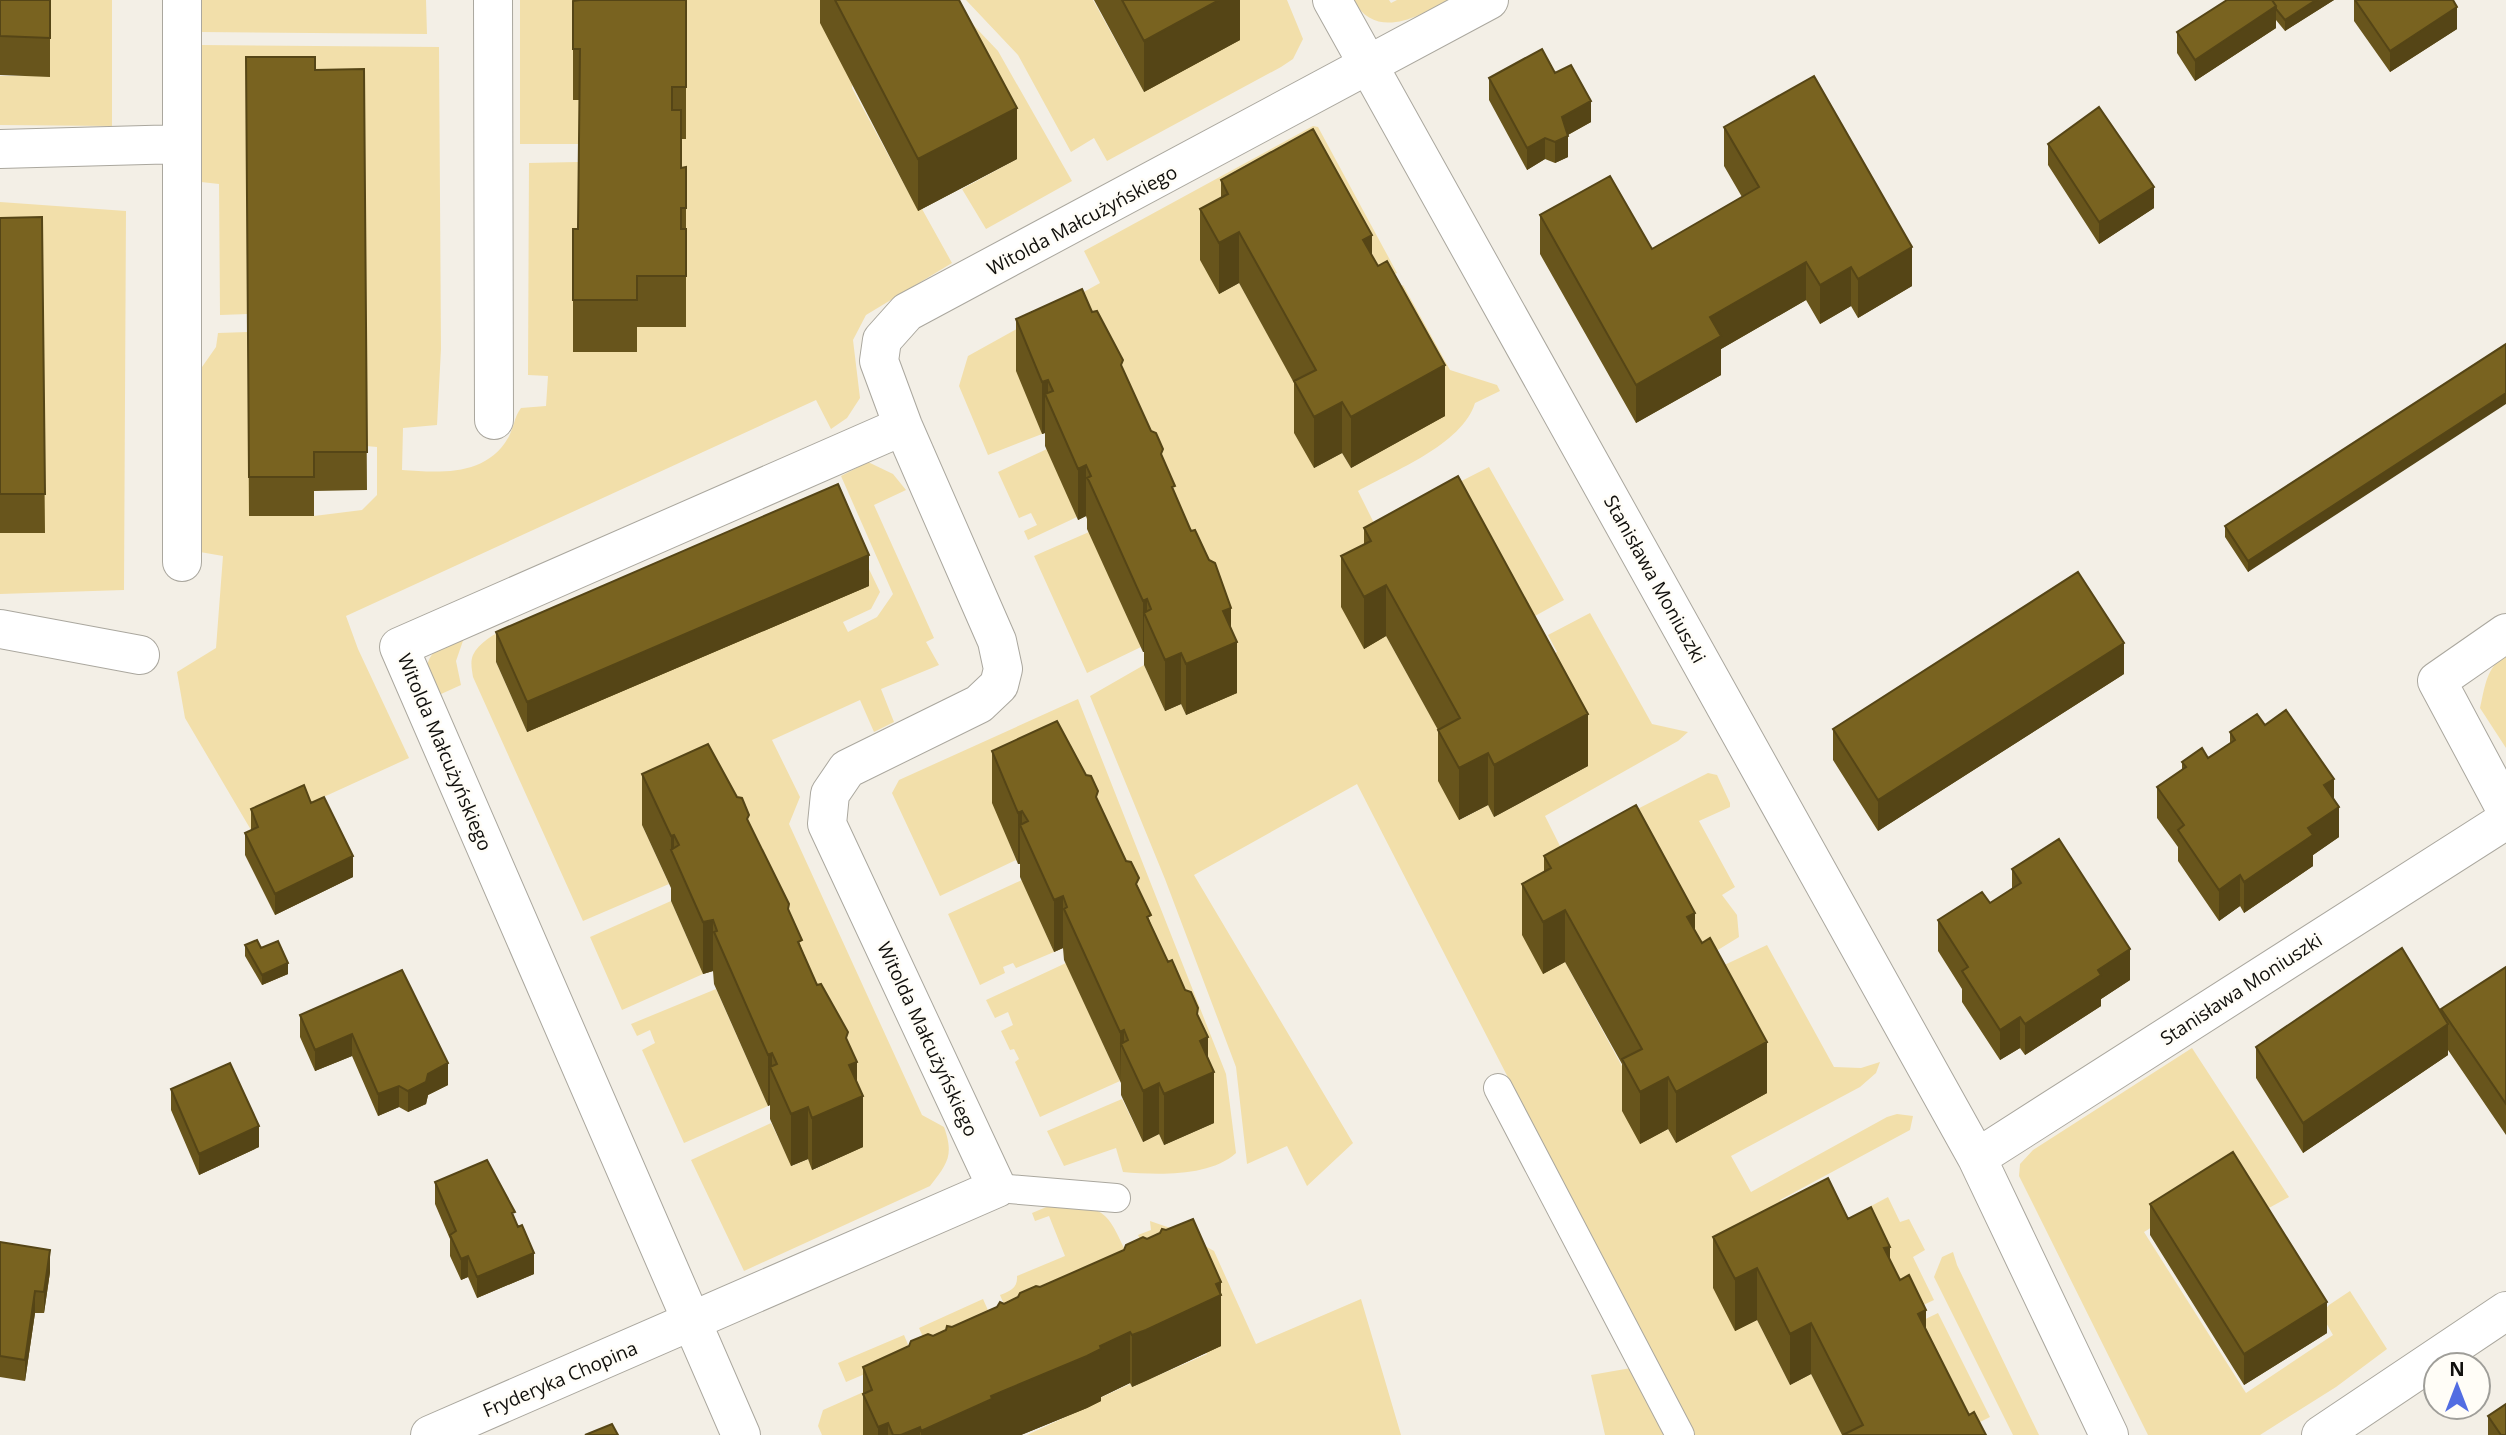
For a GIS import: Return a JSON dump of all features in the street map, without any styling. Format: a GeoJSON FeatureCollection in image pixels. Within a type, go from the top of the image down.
{"type":"FeatureCollection","features":[{"type":"Feature","properties":{"kind":"street"},"geometry":{"type":"LineString","coordinates":[[182,0],[182,562]]}},
{"type":"Feature","properties":{"kind":"street"},"geometry":{"type":"LineString","coordinates":[[493,0],[494,419]]}},
{"type":"Feature","properties":{"kind":"street","name":"Stanisława Moniuszki"},"geometry":{"type":"LineString","coordinates":[[1332,0],[1977,1158],[2109,1435]]}},
{"type":"Feature","properties":{"kind":"street","name":"Witolda Małcużyńskiego"},"geometry":{"type":"LineString","coordinates":[[997,1188],[828,824],[830,794],[847,769],[979,704],[999,685],[1003,669],[998,641],[902,426],[879,361],[882,340],[907,312],[1489,0]]}},
{"type":"Feature","properties":{"kind":"street"},"geometry":{"type":"LineString","coordinates":[[0,149],[182,144]]}},
{"type":"Feature","properties":{"kind":"street","name":"Witolda Małcużyńskiego"},"geometry":{"type":"LineString","coordinates":[[741,1435],[399,646],[902,426]]}},
{"type":"Feature","properties":{"kind":"street"},"geometry":{"type":"LineString","coordinates":[[0,629],[140,655]]}},
{"type":"Feature","properties":{"kind":"street"},"geometry":{"type":"LineString","coordinates":[[2506,633],[2437,681],[2506,810]]}},
{"type":"Feature","properties":{"kind":"street","name":"Stanisława Moniuszki"},"geometry":{"type":"LineString","coordinates":[[1977,1158],[2506,820]]}},
{"type":"Feature","properties":{"kind":"street"},"geometry":{"type":"LineString","coordinates":[[690,1322],[997,1188]]}},
{"type":"Feature","properties":{"kind":"street"},"geometry":{"type":"LineString","coordinates":[[2321,1435],[2506,1311]]}},
{"type":"Feature","properties":{"kind":"street","name":"Fryderyka Chopina"},"geometry":{"type":"LineString","coordinates":[[430,1435],[690,1322]]}},
{"type":"Feature","properties":{"kind":"lane"},"geometry":{"type":"LineString","coordinates":[[1498,1088],[1679,1435]]}},
{"type":"Feature","properties":{"kind":"lane"},"geometry":{"type":"LineString","coordinates":[[997,1188],[1116,1198]]}},
{"type":"Feature","properties":{"kind":"shaded area"},"geometry":{"type":"Polygon","coordinates":[[[50,0],[112,0],[112,126],[0,125],[0,76],[50,76],[50,0]]]}},
{"type":"Feature","properties":{"kind":"shaded area"},"geometry":{"type":"Polygon","coordinates":[[[200,0],[426,0],[427,34],[200,32],[200,0]]]}},
{"type":"Feature","properties":{"kind":"shaded area"},"geometry":{"type":"Polygon","coordinates":[[[520,0],[580,0],[580,52],[573,53],[573,100],[580,100],[580,144],[520,144],[520,0]]]}},
{"type":"Feature","properties":{"kind":"shaded area"},"geometry":{"type":"Polygon","coordinates":[[[686,0],[863,0],[852,88],[918,210],[922,209],[952,263],[866,315],[853,340],[860,398],[847,418],[831,429],[816,400],[346,616],[358,649],[409,758],[251,830],[185,718],[177,672],[216,648],[223,556],[200,552],[202,367],[216,347],[218,333],[248,332],[314,516],[362,510],[377,495],[377,447],[366,446],[248,314],[220,315],[219,184],[201,182],[201,45],[439,47],[441,349],[437,425],[403,428],[402,470],[447,471],[475,466],[488,459],[508,438],[521,408],[546,406],[548,376],[528,375],[529,163],[578,162],[578,280],[637,327],[686,327],[672,139],[686,138],[686,0]]]}},
{"type":"Feature","properties":{"kind":"shaded area"},"geometry":{"type":"Polygon","coordinates":[[[966,0],[1093,0],[1144,92],[1217,0],[1287,0],[1303,39],[1293,59],[1281,67],[1107,161],[1094,138],[1071,152],[1018,55],[966,0]]]}},
{"type":"Feature","properties":{"kind":"shaded area"},"geometry":{"type":"Polygon","coordinates":[[[1353,0],[1389,0],[1391,3],[1397,0],[1448,0],[1411,18],[1385,22],[1373,20],[1362,12],[1353,0]]]}},
{"type":"Feature","properties":{"kind":"shaded area"},"geometry":{"type":"Polygon","coordinates":[[[958,9],[998,51],[1072,181],[986,229],[962,189],[1017,159],[958,9]]]}},
{"type":"Feature","properties":{"kind":"shaded area"},"geometry":{"type":"Polygon","coordinates":[[[1313,126],[1318,127],[1397,273],[1372,286],[1313,181],[1219,294],[1239,283],[1316,421],[1314,468],[1342,453],[1351,468],[1444,416],[1389,292],[1403,285],[1450,370],[1497,385],[1500,391],[1475,403],[1468,418],[1441,444],[1358,491],[1375,525],[1489,467],[1564,600],[1513,628],[1386,636],[1460,769],[1460,820],[1488,805],[1494,817],[1588,766],[1534,665],[1557,652],[1548,635],[1590,613],[1652,724],[1688,732],[1678,741],[1545,816],[1561,848],[1708,773],[1717,775],[1730,803],[1730,807],[1699,821],[1735,887],[1722,895],[1737,915],[1739,937],[1695,964],[1636,857],[1543,973],[1565,962],[1641,1101],[1639,1143],[1668,1129],[1676,1143],[1718,968],[1767,945],[1834,1067],[1861,1068],[1880,1062],[1876,1073],[1860,1087],[1731,1156],[1751,1192],[1887,1117],[1897,1114],[1913,1116],[1910,1130],[1780,1200],[1803,1243],[1734,1330],[1757,1320],[1790,1385],[1811,1374],[1842,1435],[1692,1435],[1357,784],[1194,875],[1353,1143],[1307,1186],[1287,1146],[1247,1164],[1236,1067],[1165,879],[1090,696],[1144,665],[1165,711],[1181,704],[1186,715],[1236,693],[1017,371],[1042,434],[988,455],[959,386],[968,356],[1100,283],[1084,251],[1313,126]]]}},
{"type":"Feature","properties":{"kind":"shaded area"},"geometry":{"type":"Polygon","coordinates":[[[0,202],[126,211],[124,590],[0,594],[0,202]]]}},
{"type":"Feature","properties":{"kind":"shaded area"},"geometry":{"type":"Polygon","coordinates":[[[1047,449],[1077,517],[1028,540],[1024,531],[1037,525],[1031,513],[1019,518],[998,472],[1047,449]]]}},
{"type":"Feature","properties":{"kind":"shaded area"},"geometry":{"type":"Polygon","coordinates":[[[868,462],[893,474],[906,490],[874,505],[934,638],[926,642],[939,665],[881,689],[894,722],[874,732],[860,700],[772,740],[800,797],[789,824],[922,1115],[944,1127],[949,1152],[945,1165],[930,1186],[744,1271],[691,1160],[771,1123],[792,1166],[808,1159],[813,1170],[862,1147],[642,825],[669,884],[583,921],[473,677],[471,666],[473,655],[480,646],[502,630],[569,602],[496,662],[527,732],[842,513],[880,592],[871,609],[843,622],[848,632],[877,617],[893,594],[841,476],[868,462]]]}},
{"type":"Feature","properties":{"kind":"shaded area"},"geometry":{"type":"Polygon","coordinates":[[[1089,532],[1141,647],[1087,673],[1034,556],[1089,532]]]}},
{"type":"Feature","properties":{"kind":"shaded area"},"geometry":{"type":"Polygon","coordinates":[[[465,635],[456,661],[461,685],[430,699],[427,666],[430,658],[442,646],[465,635]]]}},
{"type":"Feature","properties":{"kind":"shaded area"},"geometry":{"type":"Polygon","coordinates":[[[2506,655],[2506,748],[2480,708],[2490,672],[2506,655]]]}},
{"type":"Feature","properties":{"kind":"shaded area"},"geometry":{"type":"Polygon","coordinates":[[[1078,699],[1226,1074],[1236,1153],[1212,1167],[1167,1174],[1123,1172],[1116,1148],[1064,1166],[1047,1131],[1122,1099],[1143,1142],[1159,1134],[1164,1145],[1214,1123],[1002,825],[1016,860],[940,896],[892,793],[899,780],[1078,699]]]}},
{"type":"Feature","properties":{"kind":"shaded area"},"geometry":{"type":"Polygon","coordinates":[[[1022,880],[1054,952],[1016,968],[1013,963],[1003,967],[1005,973],[980,985],[948,914],[1022,880]]]}},
{"type":"Feature","properties":{"kind":"shaded area"},"geometry":{"type":"Polygon","coordinates":[[[671,901],[703,974],[622,1010],[590,937],[671,901]]]}},
{"type":"Feature","properties":{"kind":"shaded area"},"geometry":{"type":"Polygon","coordinates":[[[1066,963],[1120,1081],[1040,1117],[1015,1062],[1019,1059],[1014,1049],[1010,1050],[1001,1031],[1013,1025],[1008,1012],[995,1018],[986,1000],[1066,963]]]}},
{"type":"Feature","properties":{"kind":"shaded area"},"geometry":{"type":"Polygon","coordinates":[[[716,989],[768,1106],[684,1143],[642,1050],[655,1043],[650,1030],[637,1036],[631,1024],[716,989]]]}},
{"type":"Feature","properties":{"kind":"shaded area"},"geometry":{"type":"Polygon","coordinates":[[[2192,1048],[2289,1197],[2258,1214],[2233,1177],[2144,1232],[2246,1393],[2333,1335],[2321,1314],[2350,1291],[2387,1349],[2336,1387],[2260,1435],[2148,1435],[2019,1176],[2020,1164],[2033,1150],[2192,1048]]]}},
{"type":"Feature","properties":{"kind":"shaded area"},"geometry":{"type":"Polygon","coordinates":[[[1888,1197],[1900,1222],[1909,1219],[1925,1250],[1913,1257],[1934,1300],[1904,1314],[1828,1229],[1888,1197]]]}},
{"type":"Feature","properties":{"kind":"shaded area"},"geometry":{"type":"Polygon","coordinates":[[[1061,1201],[1088,1207],[1104,1215],[1115,1229],[1127,1254],[1006,1309],[1000,1295],[1015,1286],[1017,1276],[1065,1256],[1049,1216],[1035,1221],[1032,1213],[1061,1201]]]}},
{"type":"Feature","properties":{"kind":"shaded area"},"geometry":{"type":"Polygon","coordinates":[[[1150,1221],[1176,1230],[1214,1251],[1256,1344],[1361,1299],[1401,1435],[1027,1435],[1130,1384],[1132,1387],[1207,1354],[1160,1285],[1138,1235],[1151,1230],[1150,1221]]]}},
{"type":"Feature","properties":{"kind":"shaded area"},"geometry":{"type":"Polygon","coordinates":[[[1953,1252],[2039,1435],[2013,1435],[1934,1277],[1942,1257],[1953,1252]]]}},
{"type":"Feature","properties":{"kind":"shaded area"},"geometry":{"type":"Polygon","coordinates":[[[983,1299],[991,1317],[927,1346],[919,1328],[983,1299]]]}},
{"type":"Feature","properties":{"kind":"shaded area"},"geometry":{"type":"Polygon","coordinates":[[[1938,1313],[1990,1417],[1954,1435],[1909,1327],[1938,1313]]]}},
{"type":"Feature","properties":{"kind":"shaded area"},"geometry":{"type":"Polygon","coordinates":[[[904,1335],[912,1354],[846,1382],[838,1363],[904,1335]]]}},
{"type":"Feature","properties":{"kind":"shaded area"},"geometry":{"type":"Polygon","coordinates":[[[920,1367],[870,1435],[822,1435],[818,1426],[823,1410],[920,1367]]]}},
{"type":"Feature","properties":{"kind":"shaded area"},"geometry":{"type":"Polygon","coordinates":[[[1631,1368],[1665,1435],[1605,1435],[1591,1375],[1631,1368]]]}},
{"type":"Feature","properties":{"kind":"building"},"geometry":{"type":"Polygon","coordinates":[[[0,0],[50,0],[50,38],[0,36],[0,0]]]}},
{"type":"Feature","properties":{"kind":"building"},"geometry":{"type":"Polygon","coordinates":[[[686,0],[686,87],[672,87],[672,110],[681,110],[681,168],[686,167],[686,208],[681,208],[681,229],[686,229],[686,276],[637,276],[637,300],[573,300],[573,229],[578,229],[580,49],[573,49],[573,1],[686,0]]]}},
{"type":"Feature","properties":{"kind":"building"},"geometry":{"type":"Polygon","coordinates":[[[835,0],[959,0],[1017,108],[918,159],[835,0]]]}},
{"type":"Feature","properties":{"kind":"building"},"geometry":{"type":"Polygon","coordinates":[[[1122,0],[1219,0],[1144,41],[1122,0]]]}},
{"type":"Feature","properties":{"kind":"building"},"geometry":{"type":"Polygon","coordinates":[[[2227,0],[2272,0],[2276,6],[2195,60],[2177,32],[2227,0]]]}},
{"type":"Feature","properties":{"kind":"building"},"geometry":{"type":"Polygon","coordinates":[[[2272,0],[2316,0],[2285,20],[2272,0]]]}},
{"type":"Feature","properties":{"kind":"building"},"geometry":{"type":"Polygon","coordinates":[[[2355,0],[2453,0],[2457,7],[2390,51],[2355,0]]]}},
{"type":"Feature","properties":{"kind":"building"},"geometry":{"type":"Polygon","coordinates":[[[1542,49],[1555,73],[1571,65],[1591,101],[1562,117],[1568,136],[1555,142],[1545,138],[1527,148],[1489,78],[1542,49]]]}},
{"type":"Feature","properties":{"kind":"building"},"geometry":{"type":"Polygon","coordinates":[[[246,57],[315,57],[315,70],[364,69],[367,452],[314,452],[314,477],[249,477],[246,57]]]}},
{"type":"Feature","properties":{"kind":"building"},"geometry":{"type":"Polygon","coordinates":[[[1814,76],[1912,247],[1858,279],[1851,267],[1820,285],[1806,262],[1710,317],[1721,336],[1636,385],[1540,215],[1610,176],[1652,249],[1759,187],[1724,127],[1814,76]]]}},
{"type":"Feature","properties":{"kind":"building"},"geometry":{"type":"Polygon","coordinates":[[[2099,107],[2154,187],[2099,222],[2048,144],[2099,107]]]}},
{"type":"Feature","properties":{"kind":"building"},"geometry":{"type":"Polygon","coordinates":[[[1313,129],[1372,235],[1363,240],[1378,266],[1387,261],[1445,365],[1351,417],[1342,402],[1314,417],[1294,381],[1316,370],[1239,232],[1219,243],[1200,209],[1228,194],[1221,180],[1313,129]]]}},
{"type":"Feature","properties":{"kind":"building"},"geometry":{"type":"Polygon","coordinates":[[[42,217],[45,494],[0,494],[0,218],[42,217]]]}},
{"type":"Feature","properties":{"kind":"building"},"geometry":{"type":"Polygon","coordinates":[[[1082,289],[1092,312],[1097,311],[1123,360],[1121,365],[1151,431],[1156,433],[1163,449],[1161,454],[1175,486],[1172,487],[1191,531],[1195,530],[1209,560],[1215,563],[1231,608],[1223,611],[1237,642],[1186,664],[1181,653],[1165,660],[1144,613],[1151,609],[1147,599],[1143,601],[1087,478],[1091,476],[1086,465],[1078,469],[1045,394],[1053,391],[1048,380],[1042,382],[1016,319],[1082,289]]]}},
{"type":"Feature","properties":{"kind":"building"},"geometry":{"type":"Polygon","coordinates":[[[2506,344],[2506,393],[2248,561],[2225,526],[2506,344]]]}},
{"type":"Feature","properties":{"kind":"building"},"geometry":{"type":"Polygon","coordinates":[[[1458,476],[1588,714],[1494,765],[1488,753],[1459,768],[1438,730],[1460,718],[1386,585],[1364,597],[1341,556],[1371,541],[1364,528],[1458,476]]]}},
{"type":"Feature","properties":{"kind":"building"},"geometry":{"type":"Polygon","coordinates":[[[838,484],[869,555],[527,702],[496,632],[838,484]]]}},
{"type":"Feature","properties":{"kind":"building"},"geometry":{"type":"Polygon","coordinates":[[[2078,572],[2124,643],[1878,800],[1833,729],[2078,572]]]}},
{"type":"Feature","properties":{"kind":"building"},"geometry":{"type":"Polygon","coordinates":[[[2286,710],[2334,779],[2324,785],[2339,807],[2308,828],[2313,835],[2244,882],[2240,875],[2219,890],[2178,830],[2184,825],[2157,787],[2186,767],[2182,762],[2202,748],[2208,758],[2235,740],[2230,732],[2257,714],[2265,725],[2286,710]]]}},
{"type":"Feature","properties":{"kind":"building"},"geometry":{"type":"Polygon","coordinates":[[[1057,721],[1086,775],[1091,776],[1098,791],[1096,797],[1126,861],[1131,862],[1139,878],[1136,884],[1151,915],[1147,917],[1168,962],[1172,960],[1185,990],[1191,992],[1198,1008],[1197,1014],[1208,1037],[1200,1041],[1214,1072],[1164,1094],[1159,1083],[1143,1091],[1121,1044],[1128,1040],[1124,1030],[1120,1032],[1064,909],[1067,907],[1063,896],[1054,900],[1020,825],[1028,821],[1022,811],[1018,813],[992,751],[1057,721]]]}},
{"type":"Feature","properties":{"kind":"building"},"geometry":{"type":"Polygon","coordinates":[[[708,744],[737,797],[742,798],[749,815],[747,819],[789,904],[788,909],[802,940],[798,942],[817,985],[821,984],[848,1032],[846,1038],[857,1062],[849,1065],[863,1096],[812,1118],[808,1107],[791,1114],[770,1067],[777,1064],[772,1053],[768,1055],[714,932],[717,931],[713,920],[703,922],[671,850],[679,845],[674,835],[671,836],[642,774],[708,744]]]}},
{"type":"Feature","properties":{"kind":"building"},"geometry":{"type":"Polygon","coordinates":[[[304,785],[311,803],[324,797],[353,856],[275,894],[245,833],[258,827],[251,809],[304,785]]]}},
{"type":"Feature","properties":{"kind":"building"},"geometry":{"type":"Polygon","coordinates":[[[1636,805],[1695,913],[1687,917],[1702,943],[1710,938],[1767,1042],[1676,1092],[1668,1077],[1640,1092],[1622,1059],[1642,1049],[1565,910],[1543,922],[1522,884],[1551,868],[1544,856],[1636,805]]]}},
{"type":"Feature","properties":{"kind":"building"},"geometry":{"type":"Polygon","coordinates":[[[2059,839],[2130,949],[2098,970],[2101,975],[2025,1024],[2020,1017],[2000,1030],[1962,971],[1968,967],[1938,920],[1982,892],[1990,903],[2021,883],[2012,869],[2059,839]]]}},
{"type":"Feature","properties":{"kind":"building"},"geometry":{"type":"Polygon","coordinates":[[[257,940],[261,948],[278,941],[288,963],[262,975],[245,945],[257,940]]]}},
{"type":"Feature","properties":{"kind":"building"},"geometry":{"type":"Polygon","coordinates":[[[2402,948],[2448,1024],[2303,1123],[2256,1047],[2402,948]]]}},
{"type":"Feature","properties":{"kind":"building"},"geometry":{"type":"Polygon","coordinates":[[[2506,967],[2506,1104],[2441,1009],[2506,967]]]}},
{"type":"Feature","properties":{"kind":"building"},"geometry":{"type":"Polygon","coordinates":[[[402,970],[448,1063],[428,1074],[426,1082],[408,1091],[399,1086],[378,1094],[352,1034],[315,1050],[300,1015],[402,970]]]}},
{"type":"Feature","properties":{"kind":"building"},"geometry":{"type":"Polygon","coordinates":[[[230,1063],[259,1126],[199,1154],[171,1089],[230,1063]]]}},
{"type":"Feature","properties":{"kind":"building"},"geometry":{"type":"Polygon","coordinates":[[[2233,1152],[2327,1302],[2244,1354],[2150,1204],[2233,1152]]]}},
{"type":"Feature","properties":{"kind":"building"},"geometry":{"type":"Polygon","coordinates":[[[487,1160],[515,1212],[512,1213],[518,1227],[522,1225],[534,1253],[477,1277],[468,1256],[461,1259],[450,1235],[456,1231],[435,1182],[487,1160]]]}},
{"type":"Feature","properties":{"kind":"building"},"geometry":{"type":"Polygon","coordinates":[[[1828,1178],[1848,1219],[1871,1207],[1890,1247],[1884,1248],[1900,1280],[1909,1275],[1926,1310],[1918,1314],[1969,1415],[1974,1412],[1986,1435],[1843,1435],[1863,1425],[1811,1323],[1790,1334],[1757,1268],[1735,1279],[1713,1237],[1828,1178]]]}},
{"type":"Feature","properties":{"kind":"building"},"geometry":{"type":"Polygon","coordinates":[[[1193,1219],[1221,1282],[1216,1284],[1221,1295],[1146,1330],[1132,1335],[1130,1332],[1100,1346],[1101,1349],[1087,1356],[991,1396],[992,1399],[921,1431],[920,1427],[901,1435],[893,1435],[888,1423],[878,1427],[863,1394],[872,1390],[863,1367],[909,1346],[911,1341],[928,1334],[933,1336],[946,1330],[947,1326],[952,1327],[997,1307],[1000,1302],[1004,1304],[1018,1297],[1020,1293],[1124,1250],[1126,1245],[1143,1237],[1147,1239],[1160,1233],[1162,1229],[1166,1230],[1193,1219]]]}},
{"type":"Feature","properties":{"kind":"building"},"geometry":{"type":"Polygon","coordinates":[[[0,1242],[50,1250],[44,1292],[35,1291],[25,1360],[0,1356],[0,1242]]]}},
{"type":"Feature","properties":{"kind":"building"},"geometry":{"type":"Polygon","coordinates":[[[2506,1404],[2506,1435],[2501,1435],[2491,1421],[2492,1413],[2506,1404]]]}},
{"type":"Feature","properties":{"kind":"building"},"geometry":{"type":"Polygon","coordinates":[[[612,1424],[618,1435],[585,1435],[612,1424]]]}}]}
